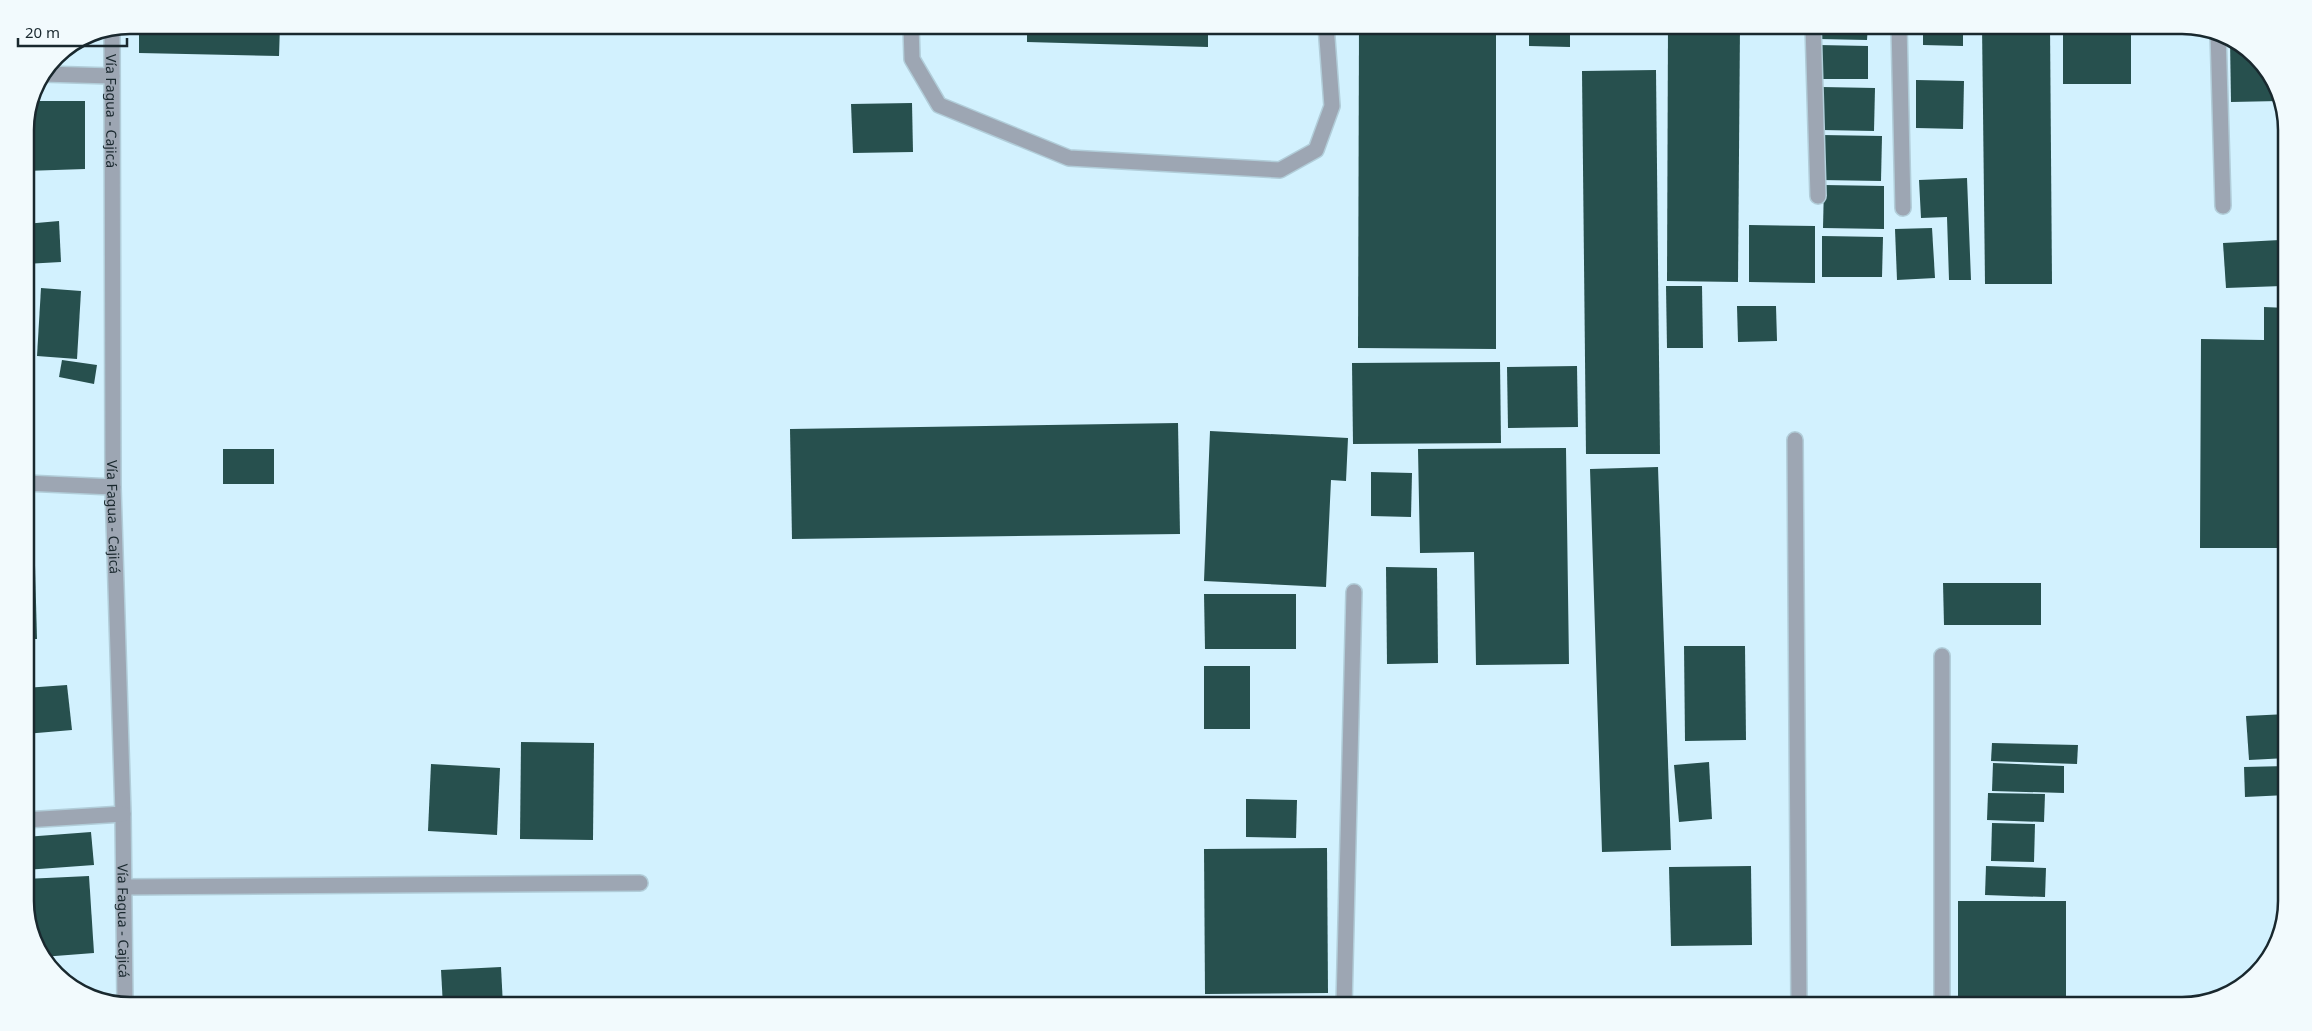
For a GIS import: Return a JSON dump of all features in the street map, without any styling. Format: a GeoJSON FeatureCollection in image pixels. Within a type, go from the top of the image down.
{"type":"FeatureCollection","features":[{"type":"Feature","properties":{"kind":"street"},"geometry":{"type":"LineString","coordinates":[[911,34],[912,60],[939,105],[1069,158],[1280,170],[1316,150],[1332,106],[1327,34]]}},
{"type":"Feature","properties":{"kind":"street"},"geometry":{"type":"LineString","coordinates":[[1813,34],[1818,196]]}},
{"type":"Feature","properties":{"kind":"street"},"geometry":{"type":"LineString","coordinates":[[1899,34],[1903,208]]}},
{"type":"Feature","properties":{"kind":"street","name":"Vía Fagua - Cajicá"},"geometry":{"type":"LineString","coordinates":[[112,36],[113,487],[125,887],[125,997]]}},
{"type":"Feature","properties":{"kind":"street"},"geometry":{"type":"LineString","coordinates":[[2218,41],[2223,206]]}},
{"type":"Feature","properties":{"kind":"street"},"geometry":{"type":"LineString","coordinates":[[52,74],[112,76]]}},
{"type":"Feature","properties":{"kind":"street"},"geometry":{"type":"LineString","coordinates":[[1795,440],[1799,997]]}},
{"type":"Feature","properties":{"kind":"street"},"geometry":{"type":"LineString","coordinates":[[34,483],[113,487]]}},
{"type":"Feature","properties":{"kind":"street"},"geometry":{"type":"LineString","coordinates":[[1344,997],[1354,592]]}},
{"type":"Feature","properties":{"kind":"street"},"geometry":{"type":"LineString","coordinates":[[1942,656],[1942,997]]}},
{"type":"Feature","properties":{"kind":"street"},"geometry":{"type":"LineString","coordinates":[[34,819],[123,814]]}},
{"type":"Feature","properties":{"kind":"street"},"geometry":{"type":"LineString","coordinates":[[125,887],[640,883]]}},
{"type":"Feature","properties":{"kind":"building"},"geometry":{"type":"Polygon","coordinates":[[[139,34],[280,34],[279,56],[139,53],[139,34]]]}},
{"type":"Feature","properties":{"kind":"building"},"geometry":{"type":"Polygon","coordinates":[[[1027,34],[1208,34],[1208,47],[1027,42],[1027,34]]]}},
{"type":"Feature","properties":{"kind":"building"},"geometry":{"type":"Polygon","coordinates":[[[1359,34],[1496,34],[1496,349],[1358,348],[1359,34]]]}},
{"type":"Feature","properties":{"kind":"building"},"geometry":{"type":"Polygon","coordinates":[[[1529,34],[1570,34],[1570,47],[1529,46],[1529,34]]]}},
{"type":"Feature","properties":{"kind":"building"},"geometry":{"type":"Polygon","coordinates":[[[1668,34],[1740,34],[1738,282],[1667,281],[1668,34]]]}},
{"type":"Feature","properties":{"kind":"building"},"geometry":{"type":"Polygon","coordinates":[[[1819,34],[1867,34],[1867,40],[1819,39],[1819,34]]]}},
{"type":"Feature","properties":{"kind":"building"},"geometry":{"type":"Polygon","coordinates":[[[1923,34],[1963,34],[1963,46],[1923,45],[1923,34]]]}},
{"type":"Feature","properties":{"kind":"building"},"geometry":{"type":"Polygon","coordinates":[[[1982,34],[2050,34],[2052,284],[1985,284],[1982,34]]]}},
{"type":"Feature","properties":{"kind":"building"},"geometry":{"type":"Polygon","coordinates":[[[2063,34],[2131,34],[2131,84],[2063,84],[2063,34]]]}},
{"type":"Feature","properties":{"kind":"building"},"geometry":{"type":"Polygon","coordinates":[[[1819,45],[1868,46],[1868,79],[1819,79],[1819,45]]]}},
{"type":"Feature","properties":{"kind":"building"},"geometry":{"type":"Polygon","coordinates":[[[2230,47],[2254,67],[2268,87],[2274,101],[2231,102],[2230,47]]]}},
{"type":"Feature","properties":{"kind":"building"},"geometry":{"type":"Polygon","coordinates":[[[1656,70],[1660,454],[1586,454],[1582,71],[1656,70]]]}},
{"type":"Feature","properties":{"kind":"building"},"geometry":{"type":"Polygon","coordinates":[[[1916,80],[1964,81],[1963,129],[1916,128],[1916,80]]]}},
{"type":"Feature","properties":{"kind":"building"},"geometry":{"type":"Polygon","coordinates":[[[1822,87],[1875,88],[1874,131],[1822,130],[1822,87]]]}},
{"type":"Feature","properties":{"kind":"building"},"geometry":{"type":"Polygon","coordinates":[[[38,101],[85,101],[85,169],[34,171],[34,124],[38,101]]]}},
{"type":"Feature","properties":{"kind":"building"},"geometry":{"type":"Polygon","coordinates":[[[912,103],[913,152],[853,153],[851,104],[912,103]]]}},
{"type":"Feature","properties":{"kind":"building"},"geometry":{"type":"Polygon","coordinates":[[[1822,135],[1882,136],[1881,181],[1821,180],[1822,135]]]}},
{"type":"Feature","properties":{"kind":"building"},"geometry":{"type":"Polygon","coordinates":[[[1967,178],[1971,280],[1949,280],[1947,217],[1921,218],[1919,180],[1967,178]]]}},
{"type":"Feature","properties":{"kind":"building"},"geometry":{"type":"Polygon","coordinates":[[[1824,185],[1884,186],[1884,229],[1823,228],[1824,185]]]}},
{"type":"Feature","properties":{"kind":"building"},"geometry":{"type":"Polygon","coordinates":[[[59,221],[61,262],[34,264],[34,223],[59,221]]]}},
{"type":"Feature","properties":{"kind":"building"},"geometry":{"type":"Polygon","coordinates":[[[1749,225],[1815,226],[1815,283],[1749,282],[1749,225]]]}},
{"type":"Feature","properties":{"kind":"building"},"geometry":{"type":"Polygon","coordinates":[[[1932,228],[1935,278],[1897,280],[1895,229],[1932,228]]]}},
{"type":"Feature","properties":{"kind":"building"},"geometry":{"type":"Polygon","coordinates":[[[1822,236],[1883,237],[1882,277],[1822,277],[1822,236]]]}},
{"type":"Feature","properties":{"kind":"building"},"geometry":{"type":"Polygon","coordinates":[[[2278,240],[2278,286],[2226,288],[2223,243],[2278,240]]]}},
{"type":"Feature","properties":{"kind":"building"},"geometry":{"type":"Polygon","coordinates":[[[1666,286],[1702,286],[1703,348],[1667,348],[1666,286]]]}},
{"type":"Feature","properties":{"kind":"building"},"geometry":{"type":"Polygon","coordinates":[[[41,288],[81,291],[77,359],[37,356],[41,288]]]}},
{"type":"Feature","properties":{"kind":"building"},"geometry":{"type":"Polygon","coordinates":[[[1737,306],[1776,306],[1777,341],[1738,342],[1737,306]]]}},
{"type":"Feature","properties":{"kind":"building"},"geometry":{"type":"Polygon","coordinates":[[[2264,307],[2278,308],[2278,548],[2200,548],[2201,339],[2264,340],[2264,307]]]}},
{"type":"Feature","properties":{"kind":"building"},"geometry":{"type":"Polygon","coordinates":[[[62,360],[97,365],[94,384],[59,377],[62,360]]]}},
{"type":"Feature","properties":{"kind":"building"},"geometry":{"type":"Polygon","coordinates":[[[1500,362],[1501,443],[1353,444],[1352,363],[1500,362]]]}},
{"type":"Feature","properties":{"kind":"building"},"geometry":{"type":"Polygon","coordinates":[[[1577,366],[1578,427],[1508,428],[1507,367],[1577,366]]]}},
{"type":"Feature","properties":{"kind":"building"},"geometry":{"type":"Polygon","coordinates":[[[1178,423],[1180,534],[792,539],[790,429],[1178,423]]]}},
{"type":"Feature","properties":{"kind":"building"},"geometry":{"type":"Polygon","coordinates":[[[1210,431],[1348,438],[1346,481],[1331,480],[1326,587],[1204,581],[1210,431]]]}},
{"type":"Feature","properties":{"kind":"building"},"geometry":{"type":"Polygon","coordinates":[[[1566,448],[1569,664],[1476,665],[1474,552],[1420,553],[1418,449],[1566,448]]]}},
{"type":"Feature","properties":{"kind":"building"},"geometry":{"type":"Polygon","coordinates":[[[223,449],[274,449],[274,484],[223,484],[223,449]]]}},
{"type":"Feature","properties":{"kind":"building"},"geometry":{"type":"Polygon","coordinates":[[[1658,467],[1671,850],[1602,852],[1590,469],[1658,467]]]}},
{"type":"Feature","properties":{"kind":"building"},"geometry":{"type":"Polygon","coordinates":[[[1371,472],[1412,473],[1411,517],[1371,516],[1371,472]]]}},
{"type":"Feature","properties":{"kind":"building"},"geometry":{"type":"Polygon","coordinates":[[[34,565],[35,565],[37,639],[34,639],[34,565]]]}},
{"type":"Feature","properties":{"kind":"building"},"geometry":{"type":"Polygon","coordinates":[[[1386,567],[1437,568],[1438,663],[1387,664],[1386,567]]]}},
{"type":"Feature","properties":{"kind":"building"},"geometry":{"type":"Polygon","coordinates":[[[1943,583],[2041,583],[2041,625],[1944,625],[1943,583]]]}},
{"type":"Feature","properties":{"kind":"building"},"geometry":{"type":"Polygon","coordinates":[[[1204,594],[1296,594],[1296,649],[1205,649],[1204,594]]]}},
{"type":"Feature","properties":{"kind":"building"},"geometry":{"type":"Polygon","coordinates":[[[1684,646],[1745,646],[1746,740],[1685,741],[1684,646]]]}},
{"type":"Feature","properties":{"kind":"building"},"geometry":{"type":"Polygon","coordinates":[[[1204,666],[1250,666],[1250,729],[1204,729],[1204,666]]]}},
{"type":"Feature","properties":{"kind":"building"},"geometry":{"type":"Polygon","coordinates":[[[67,685],[72,730],[34,733],[34,687],[67,685]]]}},
{"type":"Feature","properties":{"kind":"building"},"geometry":{"type":"Polygon","coordinates":[[[2278,714],[2278,758],[2249,760],[2246,716],[2278,714]]]}},
{"type":"Feature","properties":{"kind":"building"},"geometry":{"type":"Polygon","coordinates":[[[521,742],[594,743],[593,840],[520,839],[521,742]]]}},
{"type":"Feature","properties":{"kind":"building"},"geometry":{"type":"Polygon","coordinates":[[[1992,743],[2078,745],[2077,764],[1991,761],[1992,743]]]}},
{"type":"Feature","properties":{"kind":"building"},"geometry":{"type":"Polygon","coordinates":[[[1709,762],[1712,819],[1679,822],[1674,765],[1709,762]]]}},
{"type":"Feature","properties":{"kind":"building"},"geometry":{"type":"Polygon","coordinates":[[[1993,763],[2064,766],[2064,793],[1992,791],[1993,763]]]}},
{"type":"Feature","properties":{"kind":"building"},"geometry":{"type":"Polygon","coordinates":[[[431,764],[500,768],[497,835],[428,831],[431,764]]]}},
{"type":"Feature","properties":{"kind":"building"},"geometry":{"type":"Polygon","coordinates":[[[2278,766],[2278,795],[2245,797],[2244,767],[2278,766]]]}},
{"type":"Feature","properties":{"kind":"building"},"geometry":{"type":"Polygon","coordinates":[[[1988,793],[2045,794],[2044,822],[1987,820],[1988,793]]]}},
{"type":"Feature","properties":{"kind":"building"},"geometry":{"type":"Polygon","coordinates":[[[1246,799],[1297,800],[1296,838],[1246,837],[1246,799]]]}},
{"type":"Feature","properties":{"kind":"building"},"geometry":{"type":"Polygon","coordinates":[[[1992,823],[2035,824],[2034,862],[1991,861],[1992,823]]]}},
{"type":"Feature","properties":{"kind":"building"},"geometry":{"type":"Polygon","coordinates":[[[91,832],[94,865],[34,869],[34,836],[91,832]]]}},
{"type":"Feature","properties":{"kind":"building"},"geometry":{"type":"Polygon","coordinates":[[[1327,848],[1328,993],[1205,994],[1204,849],[1327,848]]]}},
{"type":"Feature","properties":{"kind":"building"},"geometry":{"type":"Polygon","coordinates":[[[1751,866],[1752,945],[1671,946],[1669,867],[1751,866]]]}},
{"type":"Feature","properties":{"kind":"building"},"geometry":{"type":"Polygon","coordinates":[[[1986,866],[2046,868],[2045,897],[1985,895],[1986,866]]]}},
{"type":"Feature","properties":{"kind":"building"},"geometry":{"type":"Polygon","coordinates":[[[89,876],[94,953],[52,956],[44,944],[36,920],[34,879],[89,876]]]}},
{"type":"Feature","properties":{"kind":"building"},"geometry":{"type":"Polygon","coordinates":[[[1958,901],[2066,901],[2066,997],[1958,997],[1958,901]]]}},
{"type":"Feature","properties":{"kind":"building"},"geometry":{"type":"Polygon","coordinates":[[[501,967],[503,997],[442,997],[441,970],[501,967]]]}}]}
